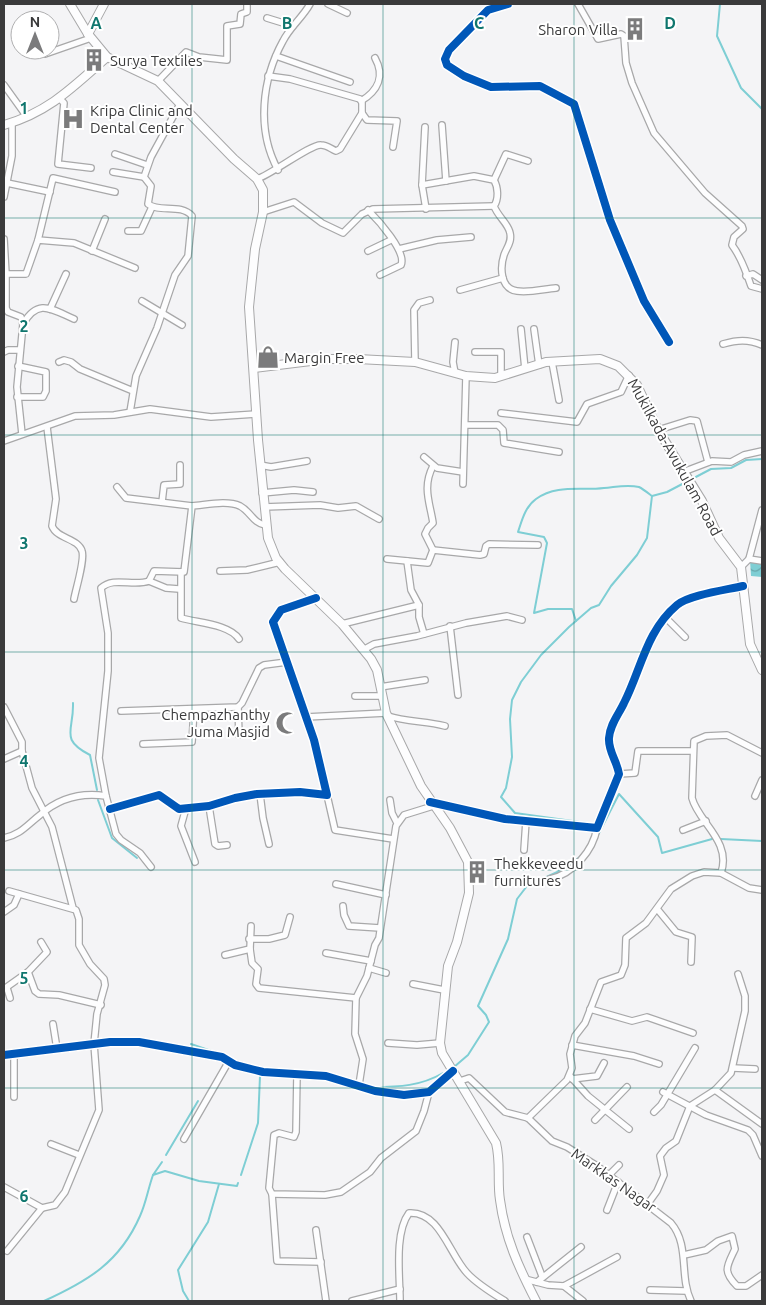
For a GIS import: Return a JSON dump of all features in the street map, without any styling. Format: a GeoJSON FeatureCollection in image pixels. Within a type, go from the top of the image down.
{"type":"FeatureCollection","features":[{"type":"Feature","properties":{"kind":"main road"},"geometry":{"type":"LineString","coordinates":[[70,4],[89,36],[107,57],[158,81],[257,179],[263,190],[263,212],[248,307],[265,525],[271,547],[280,562],[342,624],[377,670],[387,715],[431,804],[459,844],[468,862],[470,881],[457,942],[448,966],[440,1043],[442,1053],[496,1143],[500,1160],[499,1198],[508,1243],[536,1301]]}},
{"type":"Feature","properties":{"kind":"main road"},"geometry":{"type":"LineString","coordinates":[[89,36],[104,4]]}},
{"type":"Feature","properties":{"kind":"main road"},"geometry":{"type":"LineString","coordinates":[[4,125],[26,117],[60,99],[107,57]]}},
{"type":"Feature","properties":{"kind":"main road","name":"Mukilkada-Avukulam Road"},"geometry":{"type":"LineString","coordinates":[[254,368],[343,358],[415,362],[466,376],[495,378],[552,362],[600,360],[618,366],[637,385],[658,430],[692,485],[719,538],[742,567]]}},
{"type":"Feature","properties":{"kind":"main road"},"geometry":{"type":"LineString","coordinates":[[742,567],[750,644],[762,670]]}},
{"type":"Feature","properties":{"kind":"main road"},"geometry":{"type":"LineString","coordinates":[[4,1055],[94,1044],[139,1042],[202,1052],[222,1057],[235,1066],[263,1072],[326,1076],[375,1091],[404,1095],[428,1092],[453,1071]]}},
{"type":"Feature","properties":{"kind":"street"},"geometry":{"type":"LineString","coordinates":[[158,81],[186,52],[199,57],[227,60],[227,26],[240,24],[241,14],[247,12],[247,4]]}},
{"type":"Feature","properties":{"kind":"street"},"geometry":{"type":"LineString","coordinates":[[278,170],[269,152],[264,118],[268,76],[283,40],[310,4]]}},
{"type":"Feature","properties":{"kind":"street"},"geometry":{"type":"LineString","coordinates":[[328,4],[347,13]]}},
{"type":"Feature","properties":{"kind":"street"},"geometry":{"type":"LineString","coordinates":[[508,4],[488,10],[450,50],[445,59],[447,65],[464,76],[491,87],[540,86],[574,104],[610,220],[644,301],[669,342]]}},
{"type":"Feature","properties":{"kind":"street"},"geometry":{"type":"LineString","coordinates":[[578,4],[598,39],[621,34],[624,36],[626,63],[654,133],[705,193],[742,226],[741,232],[731,242],[743,262],[746,276],[753,288],[762,289]]}},
{"type":"Feature","properties":{"kind":"street"},"geometry":{"type":"LineString","coordinates":[[267,18],[293,26]]}},
{"type":"Feature","properties":{"kind":"street"},"geometry":{"type":"LineString","coordinates":[[60,48],[89,36]]}},
{"type":"Feature","properties":{"kind":"street"},"geometry":{"type":"LineString","coordinates":[[276,56],[350,82]]}},
{"type":"Feature","properties":{"kind":"street"},"geometry":{"type":"LineString","coordinates":[[257,179],[278,170],[313,146],[324,145],[332,150],[340,149],[362,113],[362,101],[376,89],[380,79],[381,73],[375,58]]}},
{"type":"Feature","properties":{"kind":"street"},"geometry":{"type":"LineString","coordinates":[[268,76],[335,91],[362,101]]}},
{"type":"Feature","properties":{"kind":"street"},"geometry":{"type":"LineString","coordinates":[[4,85],[26,117]]}},
{"type":"Feature","properties":{"kind":"street"},"geometry":{"type":"LineString","coordinates":[[60,99],[64,103],[64,117],[58,164],[91,168]]}},
{"type":"Feature","properties":{"kind":"street"},"geometry":{"type":"LineString","coordinates":[[144,177],[147,165],[180,104]]}},
{"type":"Feature","properties":{"kind":"street"},"geometry":{"type":"LineString","coordinates":[[362,113],[367,120],[397,121],[393,147]]}},
{"type":"Feature","properties":{"kind":"street"},"geometry":{"type":"LineString","coordinates":[[4,197],[12,156],[12,123]]}},
{"type":"Feature","properties":{"kind":"street"},"geometry":{"type":"LineString","coordinates":[[442,125],[446,181]]}},
{"type":"Feature","properties":{"kind":"street"},"geometry":{"type":"LineString","coordinates":[[425,127],[422,185],[426,209]]}},
{"type":"Feature","properties":{"kind":"street"},"geometry":{"type":"LineString","coordinates":[[115,154],[147,165]]}},
{"type":"Feature","properties":{"kind":"street"},"geometry":{"type":"LineString","coordinates":[[528,161],[506,154],[494,180],[497,202],[494,206],[497,215],[510,232],[509,246],[502,265],[503,278],[506,284],[517,291],[556,288]]}},
{"type":"Feature","properties":{"kind":"street"},"geometry":{"type":"LineString","coordinates":[[113,172],[144,177],[151,186],[148,204],[152,207],[184,210],[191,213],[193,220],[188,256],[175,275],[163,312],[136,376],[130,412]]}},
{"type":"Feature","properties":{"kind":"street"},"geometry":{"type":"LineString","coordinates":[[422,185],[474,176],[494,180]]}},
{"type":"Feature","properties":{"kind":"street"},"geometry":{"type":"LineString","coordinates":[[5,278],[26,274],[38,240],[53,178],[115,192]]}},
{"type":"Feature","properties":{"kind":"street"},"geometry":{"type":"LineString","coordinates":[[7,183],[50,192]]}},
{"type":"Feature","properties":{"kind":"street"},"geometry":{"type":"LineString","coordinates":[[263,212],[294,202],[322,223],[343,233],[368,210],[494,206]]}},
{"type":"Feature","properties":{"kind":"street"},"geometry":{"type":"LineString","coordinates":[[128,231],[141,231],[152,207]]}},
{"type":"Feature","properties":{"kind":"street"},"geometry":{"type":"LineString","coordinates":[[368,210],[381,223],[399,249],[402,258],[401,265],[380,275]]}},
{"type":"Feature","properties":{"kind":"street"},"geometry":{"type":"LineString","coordinates":[[92,250],[105,219]]}},
{"type":"Feature","properties":{"kind":"street"},"geometry":{"type":"LineString","coordinates":[[399,249],[437,240],[472,237]]}},
{"type":"Feature","properties":{"kind":"street"},"geometry":{"type":"LineString","coordinates":[[4,239],[6,308],[8,312],[24,319]]}},
{"type":"Feature","properties":{"kind":"street"},"geometry":{"type":"LineString","coordinates":[[38,240],[74,243],[135,268]]}},
{"type":"Feature","properties":{"kind":"street"},"geometry":{"type":"LineString","coordinates":[[368,251],[391,240]]}},
{"type":"Feature","properties":{"kind":"street"},"geometry":{"type":"LineString","coordinates":[[50,309],[66,274]]}},
{"type":"Feature","properties":{"kind":"street"},"geometry":{"type":"LineString","coordinates":[[746,276],[753,274],[762,280]]}},
{"type":"Feature","properties":{"kind":"street"},"geometry":{"type":"LineString","coordinates":[[460,290],[503,278]]}},
{"type":"Feature","properties":{"kind":"street"},"geometry":{"type":"LineString","coordinates":[[415,362],[414,310],[419,303],[430,300]]}},
{"type":"Feature","properties":{"kind":"street"},"geometry":{"type":"LineString","coordinates":[[142,301],[182,325]]}},
{"type":"Feature","properties":{"kind":"street"},"geometry":{"type":"LineString","coordinates":[[22,434],[17,397],[18,366],[24,319],[34,309],[50,309],[74,320]]}},
{"type":"Feature","properties":{"kind":"street"},"geometry":{"type":"LineString","coordinates":[[521,329],[525,369]]}},
{"type":"Feature","properties":{"kind":"street"},"geometry":{"type":"LineString","coordinates":[[534,329],[539,365]]}},
{"type":"Feature","properties":{"kind":"street"},"geometry":{"type":"LineString","coordinates":[[723,344],[744,340],[762,345]]}},
{"type":"Feature","properties":{"kind":"street"},"geometry":{"type":"LineString","coordinates":[[455,342],[453,362],[455,373]]}},
{"type":"Feature","properties":{"kind":"street"},"geometry":{"type":"LineString","coordinates":[[4,352],[20,350]]}},
{"type":"Feature","properties":{"kind":"street"},"geometry":{"type":"LineString","coordinates":[[475,352],[501,352],[501,376]]}},
{"type":"Feature","properties":{"kind":"street"},"geometry":{"type":"LineString","coordinates":[[59,362],[64,360],[71,362],[80,369],[134,392]]}},
{"type":"Feature","properties":{"kind":"street"},"geometry":{"type":"LineString","coordinates":[[552,362],[559,400]]}},
{"type":"Feature","properties":{"kind":"street"},"geometry":{"type":"LineString","coordinates":[[17,397],[43,396],[47,379],[46,372],[18,366]]}},
{"type":"Feature","properties":{"kind":"street"},"geometry":{"type":"LineString","coordinates":[[502,413],[577,422],[587,404],[620,392],[629,375]]}},
{"type":"Feature","properties":{"kind":"street"},"geometry":{"type":"LineString","coordinates":[[463,484],[466,376]]}},
{"type":"Feature","properties":{"kind":"street"},"geometry":{"type":"LineString","coordinates":[[4,441],[75,416],[150,409],[210,417],[257,414]]}},
{"type":"Feature","properties":{"kind":"street"},"geometry":{"type":"LineString","coordinates":[[658,430],[690,420],[697,421],[708,462]]}},
{"type":"Feature","properties":{"kind":"street"},"geometry":{"type":"LineString","coordinates":[[465,425],[498,424],[503,430],[504,443],[559,452]]}},
{"type":"Feature","properties":{"kind":"street"},"geometry":{"type":"LineString","coordinates":[[47,427],[56,499],[52,526],[57,534],[79,546],[83,554],[74,598]]}},
{"type":"Feature","properties":{"kind":"street"},"geometry":{"type":"LineString","coordinates":[[685,475],[712,460],[730,462],[744,455],[762,451]]}},
{"type":"Feature","properties":{"kind":"street"},"geometry":{"type":"LineString","coordinates":[[424,456],[433,466],[463,472]]}},
{"type":"Feature","properties":{"kind":"street"},"geometry":{"type":"LineString","coordinates":[[260,465],[271,467],[307,461]]}},
{"type":"Feature","properties":{"kind":"street"},"geometry":{"type":"LineString","coordinates":[[162,502],[164,485],[180,484],[180,465]]}},
{"type":"Feature","properties":{"kind":"street"},"geometry":{"type":"LineString","coordinates":[[388,559],[428,563],[433,550],[425,534],[433,523],[428,506],[429,474],[433,466]]}},
{"type":"Feature","properties":{"kind":"street"},"geometry":{"type":"LineString","coordinates":[[117,487],[126,498],[192,506],[232,504],[241,507],[257,524],[265,525]]}},
{"type":"Feature","properties":{"kind":"street"},"geometry":{"type":"LineString","coordinates":[[262,493],[294,490],[313,492]]}},
{"type":"Feature","properties":{"kind":"street"},"geometry":{"type":"LineString","coordinates":[[264,507],[320,505],[338,508],[356,506],[379,520]]}},
{"type":"Feature","properties":{"kind":"street"},"geometry":{"type":"LineString","coordinates":[[192,506],[185,569],[181,572],[179,589],[180,618],[207,622],[235,633],[239,639]]}},
{"type":"Feature","properties":{"kind":"street"},"geometry":{"type":"LineString","coordinates":[[742,567],[749,559],[762,510]]}},
{"type":"Feature","properties":{"kind":"street"},"geometry":{"type":"LineString","coordinates":[[433,550],[480,555],[484,554],[486,546],[489,544],[538,545]]}},
{"type":"Feature","properties":{"kind":"street"},"geometry":{"type":"LineString","coordinates":[[749,559],[762,561]]}},
{"type":"Feature","properties":{"kind":"street"},"geometry":{"type":"LineString","coordinates":[[407,561],[411,590],[419,605],[419,617],[424,634]]}},
{"type":"Feature","properties":{"kind":"street"},"geometry":{"type":"LineString","coordinates":[[220,571],[247,570],[280,562]]}},
{"type":"Feature","properties":{"kind":"street"},"geometry":{"type":"LineString","coordinates":[[149,582],[154,571],[181,572]]}},
{"type":"Feature","properties":{"kind":"street"},"geometry":{"type":"LineString","coordinates":[[152,867],[140,853],[120,840],[116,834],[99,758],[108,671],[108,633],[101,588],[106,584],[114,582],[143,584],[149,582],[166,588],[179,589]]}},
{"type":"Feature","properties":{"kind":"street"},"geometry":{"type":"LineString","coordinates":[[550,879],[562,876],[590,850],[619,774],[610,750],[609,735],[625,702],[642,656],[666,617],[684,601],[743,586]]}},
{"type":"Feature","properties":{"kind":"street"},"geometry":{"type":"LineString","coordinates":[[316,598],[281,610],[274,622],[306,717],[335,830],[393,839]]}},
{"type":"Feature","properties":{"kind":"street"},"geometry":{"type":"LineString","coordinates":[[342,624],[419,605]]}},
{"type":"Feature","properties":{"kind":"street"},"geometry":{"type":"LineString","coordinates":[[363,650],[374,644],[424,634],[450,626],[507,616],[522,620]]}},
{"type":"Feature","properties":{"kind":"street"},"geometry":{"type":"LineString","coordinates":[[666,617],[685,637]]}},
{"type":"Feature","properties":{"kind":"street"},"geometry":{"type":"LineString","coordinates":[[450,626],[458,695]]}},
{"type":"Feature","properties":{"kind":"street"},"geometry":{"type":"LineString","coordinates":[[122,711],[238,707],[242,703],[260,668],[264,665],[287,662]]}},
{"type":"Feature","properties":{"kind":"street"},"geometry":{"type":"LineString","coordinates":[[380,687],[425,680]]}},
{"type":"Feature","properties":{"kind":"street"},"geometry":{"type":"LineString","coordinates":[[355,696],[382,696]]}},
{"type":"Feature","properties":{"kind":"street"},"geometry":{"type":"LineString","coordinates":[[4,707],[22,742],[22,751],[32,788],[56,839],[72,908],[79,919],[78,938],[82,952],[104,979],[105,985],[97,1014],[94,1044],[99,1110],[65,1192],[55,1205],[42,1208],[7,1251]]}},
{"type":"Feature","properties":{"kind":"street"},"geometry":{"type":"LineString","coordinates":[[238,707],[239,736]]}},
{"type":"Feature","properties":{"kind":"street"},"geometry":{"type":"LineString","coordinates":[[143,744],[192,742],[194,709]]}},
{"type":"Feature","properties":{"kind":"street"},"geometry":{"type":"LineString","coordinates":[[306,717],[387,715],[410,723],[426,721],[445,726]]}},
{"type":"Feature","properties":{"kind":"street"},"geometry":{"type":"LineString","coordinates":[[721,872],[723,858],[714,832],[694,806],[692,798],[694,741],[696,738],[720,734],[730,736],[762,753]]}},
{"type":"Feature","properties":{"kind":"street"},"geometry":{"type":"LineString","coordinates":[[4,759],[22,751]]}},
{"type":"Feature","properties":{"kind":"street"},"geometry":{"type":"LineString","coordinates":[[619,774],[635,773],[638,751],[693,751]]}},
{"type":"Feature","properties":{"kind":"street"},"geometry":{"type":"LineString","coordinates":[[755,796],[762,780]]}},
{"type":"Feature","properties":{"kind":"street"},"geometry":{"type":"LineString","coordinates":[[110,809],[159,795],[179,809],[208,806],[235,798],[260,794],[300,792],[327,795]]}},
{"type":"Feature","properties":{"kind":"street"},"geometry":{"type":"LineString","coordinates":[[4,838],[26,829],[55,803],[74,796],[91,794],[106,796]]}},
{"type":"Feature","properties":{"kind":"street"},"geometry":{"type":"LineString","coordinates":[[260,794],[262,818],[269,844]]}},
{"type":"Feature","properties":{"kind":"street"},"geometry":{"type":"LineString","coordinates":[[390,800],[392,813],[397,823]]}},
{"type":"Feature","properties":{"kind":"street"},"geometry":{"type":"LineString","coordinates":[[359,1085],[363,1059],[355,1034],[356,998],[369,968],[380,928],[393,839],[397,823],[404,815],[431,804],[460,807],[489,816],[597,828]]}},
{"type":"Feature","properties":{"kind":"street"},"geometry":{"type":"LineString","coordinates":[[208,806],[215,844],[218,846],[227,845]]}},
{"type":"Feature","properties":{"kind":"street"},"geometry":{"type":"LineString","coordinates":[[186,808],[181,826],[195,862]]}},
{"type":"Feature","properties":{"kind":"street"},"geometry":{"type":"LineString","coordinates":[[524,850],[526,821]]}},
{"type":"Feature","properties":{"kind":"street"},"geometry":{"type":"LineString","coordinates":[[683,830],[706,821]]}},
{"type":"Feature","properties":{"kind":"street"},"geometry":{"type":"LineString","coordinates":[[629,1128],[604,1109],[571,1078],[572,1045],[575,1036],[585,1023],[601,982],[621,975],[624,971],[626,938],[646,923],[658,910],[671,889],[680,882],[704,872],[721,872],[750,888],[762,890]]}},
{"type":"Feature","properties":{"kind":"street"},"geometry":{"type":"LineString","coordinates":[[336,884],[386,895]]}},
{"type":"Feature","properties":{"kind":"street"},"geometry":{"type":"LineString","coordinates":[[9,891],[72,908]]}},
{"type":"Feature","properties":{"kind":"street"},"geometry":{"type":"LineString","coordinates":[[4,912],[14,905],[19,894]]}},
{"type":"Feature","properties":{"kind":"street"},"geometry":{"type":"LineString","coordinates":[[343,906],[344,915],[349,926],[380,928]]}},
{"type":"Feature","properties":{"kind":"street"},"geometry":{"type":"LineString","coordinates":[[658,910],[676,932],[692,937],[691,962]]}},
{"type":"Feature","properties":{"kind":"street"},"geometry":{"type":"LineString","coordinates":[[249,939],[269,939],[285,935],[290,917]]}},
{"type":"Feature","properties":{"kind":"street"},"geometry":{"type":"LineString","coordinates":[[251,926],[250,949],[252,963],[258,970],[256,984],[259,988],[356,998]]}},
{"type":"Feature","properties":{"kind":"street"},"geometry":{"type":"LineString","coordinates":[[10,998],[6,988],[28,972],[48,952],[41,942]]}},
{"type":"Feature","properties":{"kind":"street"},"geometry":{"type":"LineString","coordinates":[[225,955],[250,949]]}},
{"type":"Feature","properties":{"kind":"street"},"geometry":{"type":"LineString","coordinates":[[326,953],[371,961]]}},
{"type":"Feature","properties":{"kind":"street"},"geometry":{"type":"LineString","coordinates":[[369,968],[386,973]]}},
{"type":"Feature","properties":{"kind":"street"},"geometry":{"type":"LineString","coordinates":[[28,972],[35,991],[39,994],[60,995],[101,1005]]}},
{"type":"Feature","properties":{"kind":"street"},"geometry":{"type":"LineString","coordinates":[[647,1205],[664,1175],[660,1156],[666,1148],[676,1141],[690,1106],[715,1090],[733,1068],[745,1011],[745,996],[738,974]]}},
{"type":"Feature","properties":{"kind":"street"},"geometry":{"type":"LineString","coordinates":[[413,984],[444,990]]}},
{"type":"Feature","properties":{"kind":"street"},"geometry":{"type":"LineString","coordinates":[[590,1009],[632,1021],[647,1016],[693,1033]]}},
{"type":"Feature","properties":{"kind":"street"},"geometry":{"type":"LineString","coordinates":[[53,1024],[57,1050]]}},
{"type":"Feature","properties":{"kind":"street"},"geometry":{"type":"LineString","coordinates":[[388,1043],[440,1043]]}},
{"type":"Feature","properties":{"kind":"street"},"geometry":{"type":"LineString","coordinates":[[572,1045],[634,1056],[658,1064]]}},
{"type":"Feature","properties":{"kind":"street"},"geometry":{"type":"LineString","coordinates":[[654,1112],[694,1048]]}},
{"type":"Feature","properties":{"kind":"street"},"geometry":{"type":"LineString","coordinates":[[14,1054],[14,1097]]}},
{"type":"Feature","properties":{"kind":"street"},"geometry":{"type":"LineString","coordinates":[[184,1139],[229,1062]]}},
{"type":"Feature","properties":{"kind":"street"},"geometry":{"type":"LineString","coordinates":[[460,1081],[469,1078],[505,1112],[528,1118],[571,1078],[597,1076],[604,1062]]}},
{"type":"Feature","properties":{"kind":"street"},"geometry":{"type":"LineString","coordinates":[[733,1068],[755,1069]]}},
{"type":"Feature","properties":{"kind":"street"},"geometry":{"type":"LineString","coordinates":[[297,1074],[296,1132],[294,1137],[279,1133],[274,1135],[269,1188],[272,1194],[277,1261],[320,1262]]}},
{"type":"Feature","properties":{"kind":"street"},"geometry":{"type":"LineString","coordinates":[[595,1120],[627,1087]]}},
{"type":"Feature","properties":{"kind":"street"},"geometry":{"type":"LineString","coordinates":[[715,1090],[762,1124]]}},
{"type":"Feature","properties":{"kind":"street"},"geometry":{"type":"LineString","coordinates":[[272,1194],[325,1195],[341,1192],[370,1172],[381,1158],[416,1131],[424,1111],[428,1092]]}},
{"type":"Feature","properties":{"kind":"street"},"geometry":{"type":"LineString","coordinates":[[665,1093],[706,1115],[748,1130],[753,1135],[762,1156]]}},
{"type":"Feature","properties":{"kind":"street","name":"Markkas Nagar"},"geometry":{"type":"LineString","coordinates":[[528,1118],[552,1141],[567,1147],[609,1175],[647,1205],[660,1212],[677,1230],[684,1255],[686,1291]]}},
{"type":"Feature","properties":{"kind":"street"},"geometry":{"type":"LineString","coordinates":[[51,1144],[79,1155]]}},
{"type":"Feature","properties":{"kind":"street"},"geometry":{"type":"LineString","coordinates":[[609,1175],[619,1165]]}},
{"type":"Feature","properties":{"kind":"street"},"geometry":{"type":"LineString","coordinates":[[608,1210],[618,1182]]}},
{"type":"Feature","properties":{"kind":"street"},"geometry":{"type":"LineString","coordinates":[[4,1187],[42,1208]]}},
{"type":"Feature","properties":{"kind":"street"},"geometry":{"type":"LineString","coordinates":[[400,1301],[399,1256],[402,1224],[409,1213],[416,1212],[426,1216],[434,1224],[468,1274],[504,1301]]}},
{"type":"Feature","properties":{"kind":"street"},"geometry":{"type":"LineString","coordinates":[[316,1230],[326,1301]]}},
{"type":"Feature","properties":{"kind":"street"},"geometry":{"type":"LineString","coordinates":[[684,1255],[706,1250],[726,1236],[732,1236],[735,1250],[727,1268],[729,1278],[737,1286],[746,1286],[762,1275]]}},
{"type":"Feature","properties":{"kind":"street"},"geometry":{"type":"LineString","coordinates":[[527,1238],[542,1276]]}},
{"type":"Feature","properties":{"kind":"street"},"geometry":{"type":"LineString","coordinates":[[537,1282],[542,1276],[581,1247]]}},
{"type":"Feature","properties":{"kind":"street"},"geometry":{"type":"LineString","coordinates":[[525,1279],[564,1286],[617,1257]]}},
{"type":"Feature","properties":{"kind":"street"},"geometry":{"type":"LineString","coordinates":[[564,1286],[584,1301]]}},
{"type":"Feature","properties":{"kind":"street"},"geometry":{"type":"LineString","coordinates":[[352,1301],[400,1289]]}},
{"type":"Feature","properties":{"kind":"street"},"geometry":{"type":"LineString","coordinates":[[650,1290],[686,1291],[691,1301]]}},
{"type":"Feature","properties":{"kind":"water"},"geometry":{"type":"Polygon","coordinates":[[[750,560],[762,564],[762,577],[751,576],[750,560]]]}},
{"type":"Feature","properties":{"kind":"waterway"},"geometry":{"type":"LineString","coordinates":[[720,4],[717,36],[741,88],[762,109]]}},
{"type":"Feature","properties":{"kind":"waterway"},"geometry":{"type":"LineString","coordinates":[[692,479],[711,469],[731,468],[746,460],[762,459]]}},
{"type":"Feature","properties":{"kind":"waterway"},"geometry":{"type":"LineString","coordinates":[[594,824],[515,813],[501,797],[506,788],[512,757],[510,719],[512,700],[521,682],[541,655],[591,608],[599,605],[611,586],[637,555],[647,538],[652,496],[667,492],[688,481]]}},
{"type":"Feature","properties":{"kind":"waterway"},"geometry":{"type":"LineString","coordinates":[[576,621],[572,609],[548,609],[534,613],[547,543],[544,537],[518,532],[527,510],[532,502],[544,494],[569,489],[630,486],[639,487],[652,496]]}},
{"type":"Feature","properties":{"kind":"waterway"},"geometry":{"type":"LineString","coordinates":[[73,703],[71,739],[74,744],[90,755],[97,790]]}},
{"type":"Feature","properties":{"kind":"waterway"},"geometry":{"type":"LineString","coordinates":[[598,835],[619,794],[658,837],[662,853],[712,839]]}},
{"type":"Feature","properties":{"kind":"waterway"},"geometry":{"type":"LineString","coordinates":[[98,800],[112,838],[137,858]]}},
{"type":"Feature","properties":{"kind":"waterway"},"geometry":{"type":"LineString","coordinates":[[721,839],[762,841]]}},
{"type":"Feature","properties":{"kind":"waterway"},"geometry":{"type":"LineString","coordinates":[[454,1067],[468,1055],[489,1022],[478,1006],[508,939],[517,899],[527,886],[566,868],[581,856]]}},
{"type":"Feature","properties":{"kind":"waterway"},"geometry":{"type":"LineString","coordinates":[[191,1044],[217,1053]]}},
{"type":"Feature","properties":{"kind":"waterway"},"geometry":{"type":"LineString","coordinates":[[373,1087],[410,1085],[426,1081],[443,1073]]}},
{"type":"Feature","properties":{"kind":"waterway"},"geometry":{"type":"LineString","coordinates":[[241,1175],[258,1123],[260,1076]]}},
{"type":"Feature","properties":{"kind":"waterway"},"geometry":{"type":"LineString","coordinates":[[346,1078],[356,1081]]}},
{"type":"Feature","properties":{"kind":"waterway"},"geometry":{"type":"LineString","coordinates":[[166,1155],[198,1101]]}},
{"type":"Feature","properties":{"kind":"waterway"},"geometry":{"type":"LineString","coordinates":[[162,1162],[153,1175],[165,1171],[199,1181],[237,1186],[238,1183]]}},
{"type":"Feature","properties":{"kind":"waterway"},"geometry":{"type":"LineString","coordinates":[[44,1301],[75,1286],[101,1268],[123,1246],[140,1216],[153,1175]]}},
{"type":"Feature","properties":{"kind":"waterway"},"geometry":{"type":"LineString","coordinates":[[189,1301],[183,1291],[178,1270],[208,1222],[219,1184]]}},
{"type":"Feature","properties":{"kind":"cycle path"},"geometry":{"type":"LineString","coordinates":[[508,4],[488,10],[449,50],[445,59],[447,65],[464,76],[491,87],[540,86],[574,104],[610,220],[644,301],[669,342]]}},
{"type":"Feature","properties":{"kind":"cycle path"},"geometry":{"type":"LineString","coordinates":[[430,802],[505,819],[597,828],[619,774],[609,743],[611,728],[630,690],[645,651],[658,627],[667,615],[683,601],[743,586]]}},
{"type":"Feature","properties":{"kind":"cycle path"},"geometry":{"type":"LineString","coordinates":[[110,809],[159,795],[179,809],[209,806],[257,794],[300,792],[327,795],[314,740],[273,622],[281,610],[316,598]]}},
{"type":"Feature","properties":{"kind":"cycle path"},"geometry":{"type":"LineString","coordinates":[[4,1055],[110,1042],[139,1042],[222,1057],[235,1065],[263,1072],[326,1076],[375,1091],[404,1095],[429,1092],[453,1071]]}},
{"type":"Feature","properties":{"kind":"place","name":"Sharon Villa"},"geometry":{"type":"Point","coordinates":[635,29]}},
{"type":"Feature","properties":{"kind":"place","name":"Surya Textiles"},"geometry":{"type":"Point","coordinates":[94,60]}},
{"type":"Feature","properties":{"kind":"place","name":"Kripa Clinic and Dental Center"},"geometry":{"type":"Point","coordinates":[73,119]}},
{"type":"Feature","properties":{"kind":"place","name":"Margin Free"},"geometry":{"type":"Point","coordinates":[268,357]}},
{"type":"Feature","properties":{"kind":"place","name":"Chempazhanthy Juma Masjid"},"geometry":{"type":"Point","coordinates":[287,723]}},
{"type":"Feature","properties":{"kind":"place","name":"Thekkeveedu furnitures"},"geometry":{"type":"Point","coordinates":[477,872]}}]}
